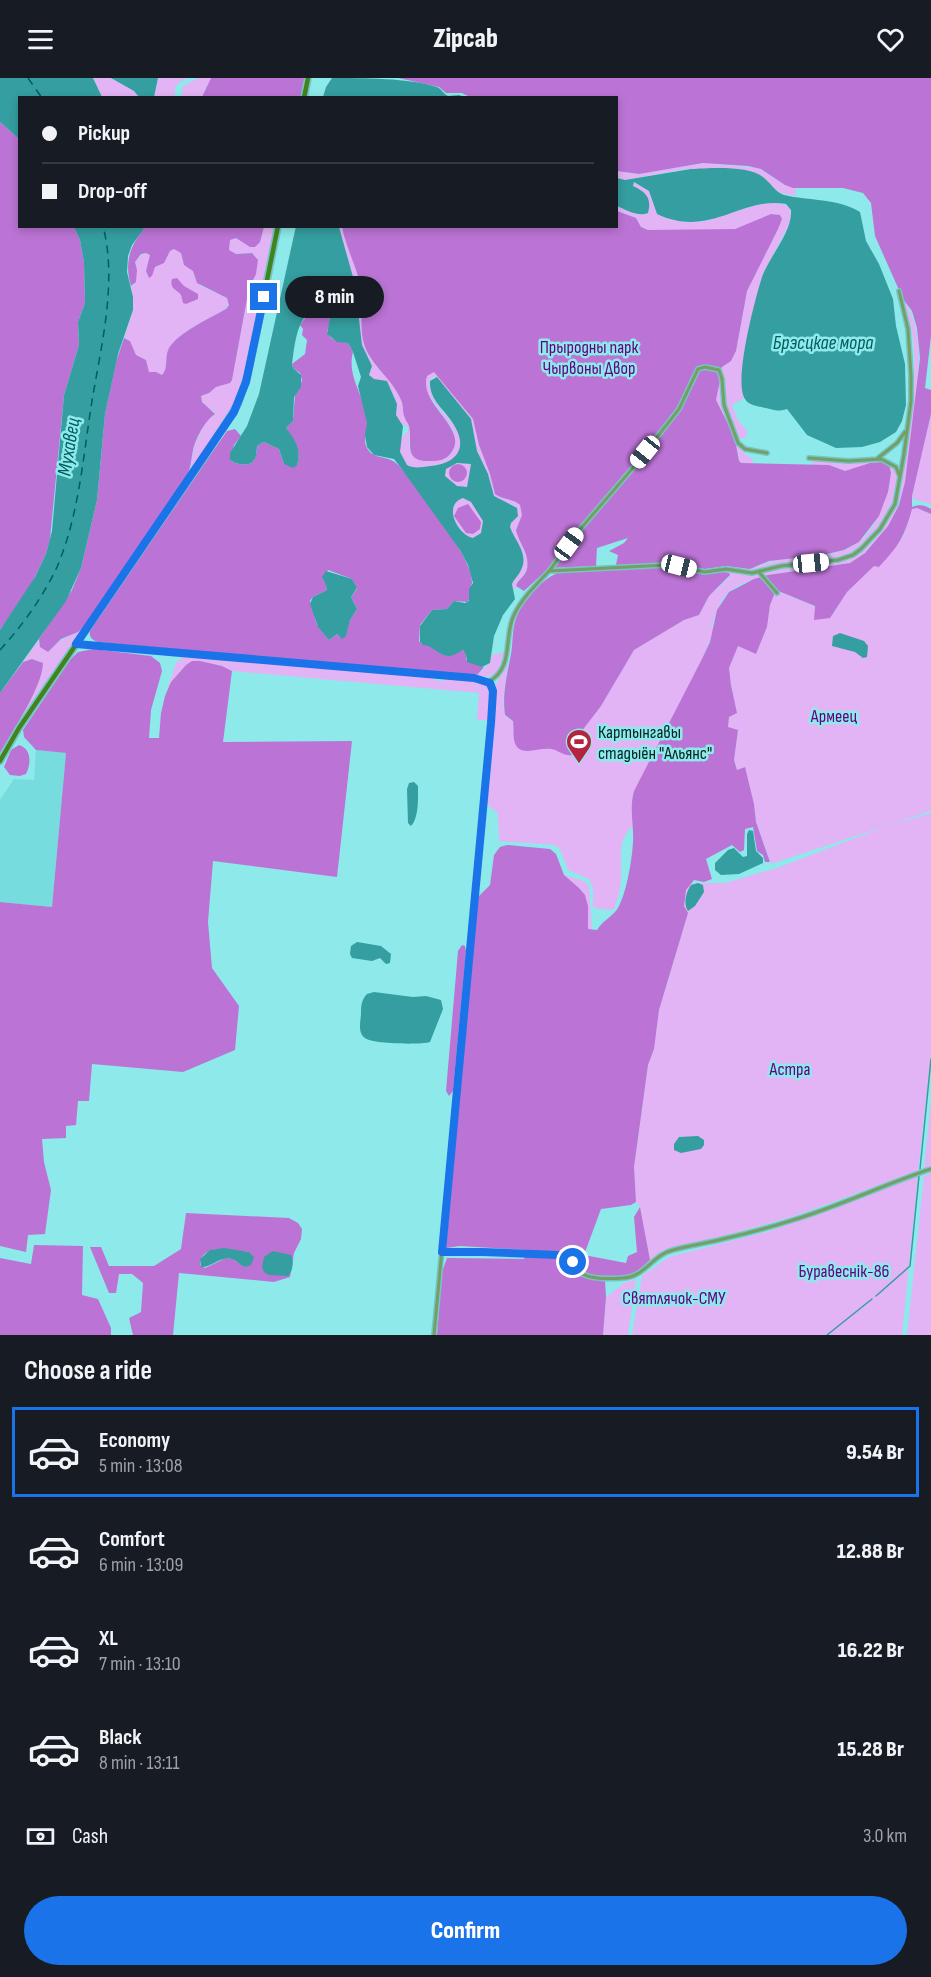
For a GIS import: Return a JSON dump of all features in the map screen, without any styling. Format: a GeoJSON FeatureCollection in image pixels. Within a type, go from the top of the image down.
{"type":"FeatureCollection","features":[{"type":"Feature","properties":{"kind":"street"},"geometry":{"type":"LineString","coordinates":[[304,96],[308,78]]}},
{"type":"Feature","properties":{"kind":"street"},"geometry":{"type":"LineString","coordinates":[[0,761],[19,728],[222,431],[238,404],[248,374],[278,228]]}},
{"type":"Feature","properties":{"kind":"street"},"geometry":{"type":"LineString","coordinates":[[549,571],[667,565],[705,572],[726,569],[759,572],[781,566],[838,560],[853,555],[874,536],[888,517],[895,504],[900,479],[911,401],[911,360],[908,329],[899,291]]}},
{"type":"Feature","properties":{"kind":"street"},"geometry":{"type":"LineString","coordinates":[[488,682],[499,674],[506,662],[511,622],[515,612],[672,418],[682,403],[698,369],[705,367],[719,369],[724,405],[738,443],[745,449],[767,453]]}},
{"type":"Feature","properties":{"kind":"street"},"geometry":{"type":"LineString","coordinates":[[876,459],[897,443],[906,429]]}},
{"type":"Feature","properties":{"kind":"street"},"geometry":{"type":"LineString","coordinates":[[809,458],[849,461],[876,459],[892,464],[898,470],[900,479]]}},
{"type":"Feature","properties":{"kind":"street"},"geometry":{"type":"LineString","coordinates":[[759,572],[777,593]]}},
{"type":"Feature","properties":{"kind":"street"},"geometry":{"type":"LineString","coordinates":[[76,644],[474,678],[488,682],[493,691],[434,1335]]}},
{"type":"Feature","properties":{"kind":"street"},"geometry":{"type":"LineString","coordinates":[[442,1252],[558,1255],[573,1262],[577,1270],[584,1275],[623,1278],[638,1276],[652,1261],[674,1249],[728,1238],[795,1219],[931,1169]]}},
{"type":"Feature","properties":{"kind":"shaded area"},"geometry":{"type":"Polygon","coordinates":[[[36,750],[66,753],[52,907],[0,902],[0,800],[14,779],[34,780],[36,750]]]}},
{"type":"Feature","properties":{"kind":"green space"},"geometry":{"type":"Polygon","coordinates":[[[93,78],[111,78],[134,91],[138,96],[102,96],[93,78]]]}},
{"type":"Feature","properties":{"kind":"green space"},"geometry":{"type":"Polygon","coordinates":[[[158,78],[187,78],[175,87],[175,96],[154,96],[158,78]]]}},
{"type":"Feature","properties":{"kind":"green space"},"geometry":{"type":"Polygon","coordinates":[[[198,78],[211,78],[202,96],[181,96],[183,86],[198,78]]]}},
{"type":"Feature","properties":{"kind":"green space"},"geometry":{"type":"Polygon","coordinates":[[[211,78],[306,78],[301,96],[202,96],[211,78]]]}},
{"type":"Feature","properties":{"kind":"green space"},"geometry":{"type":"Polygon","coordinates":[[[398,78],[931,78],[931,336],[925,388],[931,390],[931,414],[912,496],[912,507],[920,505],[926,507],[931,509],[931,514],[917,508],[912,509],[896,547],[879,567],[874,566],[847,592],[830,618],[814,620],[815,606],[776,590],[770,605],[767,627],[756,654],[738,646],[729,668],[737,713],[729,717],[728,727],[738,730],[734,760],[737,770],[745,767],[756,822],[770,862],[765,862],[763,855],[757,851],[753,827],[745,829],[744,850],[740,852],[732,845],[706,859],[712,879],[704,882],[694,880],[686,890],[684,906],[688,913],[659,1010],[654,1049],[648,1065],[634,1167],[636,1202],[631,1205],[601,1209],[584,1255],[626,1263],[628,1256],[637,1252],[634,1217],[640,1207],[650,1260],[633,1275],[605,1280],[603,1335],[437,1335],[442,1272],[447,1258],[524,1259],[527,1250],[460,1246],[446,1248],[477,898],[490,885],[494,855],[500,847],[507,845],[550,849],[556,854],[564,875],[585,895],[588,906],[588,929],[597,930],[617,909],[629,875],[632,857],[634,791],[702,659],[710,642],[717,610],[729,592],[754,579],[768,575],[850,563],[865,553],[888,526],[899,505],[905,482],[920,358],[917,328],[912,311],[903,299],[875,236],[871,203],[863,193],[843,188],[793,188],[761,169],[748,166],[703,163],[639,174],[618,171],[618,96],[468,96],[462,93],[446,93],[439,87],[398,78]]]}},
{"type":"Feature","properties":{"kind":"green space"},"geometry":{"type":"Polygon","coordinates":[[[0,122],[18,138],[18,228],[74,228],[80,240],[84,263],[85,303],[78,322],[79,345],[64,395],[50,539],[46,554],[31,585],[0,630],[0,122]]]}},
{"type":"Feature","properties":{"kind":"green space"},"geometry":{"type":"Polygon","coordinates":[[[703,163],[758,168],[785,185],[796,188],[795,196],[780,193],[758,174],[734,169],[686,169],[625,180],[618,178],[618,171],[639,174],[703,163]]]}},
{"type":"Feature","properties":{"kind":"green space"},"geometry":{"type":"Polygon","coordinates":[[[634,182],[649,191],[657,214],[680,221],[705,221],[770,203],[790,208],[789,225],[765,270],[758,292],[746,343],[742,393],[744,398],[732,405],[738,420],[747,431],[746,438],[737,438],[739,445],[744,453],[753,459],[752,464],[743,464],[739,461],[736,445],[716,400],[719,373],[722,367],[731,361],[736,351],[747,290],[759,266],[776,213],[742,228],[729,230],[648,230],[641,227],[636,218],[618,211],[618,207],[636,213],[648,213],[649,203],[646,196],[633,186],[634,182]]]}},
{"type":"Feature","properties":{"kind":"green space","name":"Прыродны парк Чырвоны Двор"},"geometry":{"type":"Polygon","coordinates":[[[618,211],[636,218],[641,227],[648,230],[735,229],[771,214],[780,215],[782,219],[778,229],[747,291],[736,351],[731,361],[722,367],[719,373],[716,400],[730,428],[741,463],[829,465],[845,471],[870,463],[881,462],[889,465],[891,473],[888,492],[879,516],[859,542],[844,550],[823,555],[769,561],[750,569],[726,566],[705,569],[669,563],[616,565],[618,555],[609,551],[624,543],[628,538],[597,548],[596,566],[549,568],[524,591],[516,586],[526,572],[528,563],[516,530],[522,515],[520,505],[495,494],[473,419],[434,372],[427,376],[426,387],[454,434],[455,444],[445,459],[422,460],[412,455],[409,426],[404,416],[401,400],[365,347],[362,332],[361,288],[342,228],[618,228],[618,211]]]}},
{"type":"Feature","properties":{"kind":"green space"},"geometry":{"type":"Polygon","coordinates":[[[144,228],[264,228],[260,242],[255,247],[250,247],[236,238],[230,240],[229,250],[236,254],[252,253],[258,260],[256,274],[249,288],[232,380],[201,396],[202,402],[215,414],[205,424],[198,437],[187,475],[84,627],[61,639],[48,652],[40,647],[39,639],[72,590],[81,568],[97,500],[105,414],[116,362],[124,338],[130,341],[136,355],[146,360],[149,372],[162,375],[169,348],[173,342],[229,305],[227,298],[197,283],[193,271],[184,265],[181,253],[174,249],[170,251],[164,263],[155,267],[149,278],[146,271],[150,255],[141,254],[135,262],[136,282],[131,286],[128,262],[136,241],[144,228]]]}},
{"type":"Feature","properties":{"kind":"green space"},"geometry":{"type":"Polygon","coordinates":[[[264,228],[274,228],[245,380],[226,418],[187,475],[194,446],[208,418],[214,416],[214,411],[201,400],[201,396],[232,380],[249,288],[256,274],[257,258],[252,253],[230,251],[228,248],[230,240],[234,238],[248,246],[260,242],[264,228]]]}},
{"type":"Feature","properties":{"kind":"green space"},"geometry":{"type":"Polygon","coordinates":[[[339,228],[342,228],[360,284],[363,341],[374,363],[399,395],[409,425],[410,447],[413,455],[417,459],[443,460],[451,454],[455,443],[453,430],[425,386],[427,376],[434,371],[473,419],[495,494],[520,505],[522,515],[516,530],[528,563],[527,569],[517,582],[517,587],[513,589],[512,584],[521,570],[524,558],[510,527],[518,510],[515,506],[494,497],[488,474],[477,451],[471,419],[435,376],[429,381],[432,395],[459,435],[460,451],[451,460],[426,467],[410,467],[403,461],[400,444],[408,432],[408,427],[399,423],[396,415],[396,401],[387,382],[374,379],[369,375],[372,366],[362,345],[355,284],[339,228]]]}},
{"type":"Feature","properties":{"kind":"green space"},"geometry":{"type":"Polygon","coordinates":[[[174,249],[181,253],[183,263],[193,271],[196,281],[201,286],[225,297],[229,302],[226,309],[195,326],[173,342],[168,351],[162,375],[149,372],[146,360],[136,355],[128,339],[124,338],[133,310],[131,286],[134,286],[136,260],[144,253],[150,254],[146,274],[164,262],[170,251],[174,249]]]}},
{"type":"Feature","properties":{"kind":"green space"},"geometry":{"type":"Polygon","coordinates":[[[177,278],[184,286],[198,294],[198,299],[183,303],[181,295],[172,285],[172,279],[177,278]]]}},
{"type":"Feature","properties":{"kind":"green space","name":"Картынгавы стадыён \"Альянс\""},"geometry":{"type":"Polygon","coordinates":[[[903,299],[915,324],[918,364],[908,468],[897,510],[887,528],[874,544],[854,561],[768,575],[742,584],[724,597],[715,615],[712,627],[714,630],[701,662],[632,798],[632,827],[624,837],[622,844],[619,894],[615,906],[613,910],[593,907],[593,889],[589,879],[568,870],[560,849],[555,845],[499,841],[498,814],[486,803],[485,796],[495,688],[498,680],[509,663],[505,683],[504,713],[514,723],[513,731],[574,741],[601,706],[634,650],[684,620],[699,615],[709,596],[729,578],[728,572],[753,574],[833,564],[850,559],[869,545],[885,527],[893,513],[903,478],[914,369],[913,339],[903,299]]]}},
{"type":"Feature","properties":{"kind":"green space"},"geometry":{"type":"Polygon","coordinates":[[[321,310],[329,313],[330,321],[327,332],[336,341],[348,343],[353,352],[352,371],[366,414],[367,448],[376,456],[393,461],[401,468],[444,524],[464,557],[470,572],[472,583],[468,602],[454,601],[447,609],[432,610],[420,625],[419,641],[444,655],[463,650],[466,660],[484,667],[478,674],[473,676],[98,642],[90,636],[91,627],[227,431],[235,429],[241,436],[234,445],[230,460],[249,464],[254,460],[258,445],[264,442],[279,449],[284,464],[297,465],[298,449],[286,428],[293,421],[295,395],[302,380],[300,373],[293,368],[292,364],[305,354],[307,340],[302,335],[303,329],[300,325],[308,314],[321,310]],[[328,570],[323,579],[327,590],[310,601],[317,625],[329,640],[337,634],[340,637],[346,634],[350,620],[357,609],[351,597],[357,589],[352,579],[328,570]]]}},
{"type":"Feature","properties":{"kind":"green space"},"geometry":{"type":"Polygon","coordinates":[[[931,414],[931,504],[913,499],[912,496],[931,414]]]}},
{"type":"Feature","properties":{"kind":"green space"},"geometry":{"type":"Polygon","coordinates":[[[813,460],[844,463],[881,460],[896,468],[895,493],[884,519],[867,542],[846,556],[822,561],[744,569],[776,561],[841,551],[858,542],[873,526],[883,505],[891,473],[885,463],[874,463],[845,471],[832,466],[812,465],[813,460]]]}},
{"type":"Feature","properties":{"kind":"green space"},"geometry":{"type":"Polygon","coordinates":[[[460,463],[471,464],[469,485],[466,488],[453,484],[444,473],[448,467],[460,463]]]}},
{"type":"Feature","properties":{"kind":"green space"},"geometry":{"type":"Polygon","coordinates":[[[458,464],[464,467],[467,473],[464,479],[458,482],[452,479],[449,473],[452,467],[458,464]]]}},
{"type":"Feature","properties":{"kind":"green space"},"geometry":{"type":"Polygon","coordinates":[[[463,498],[471,502],[483,520],[481,533],[473,538],[462,531],[454,519],[454,507],[463,498]]]}},
{"type":"Feature","properties":{"kind":"green space"},"geometry":{"type":"Polygon","coordinates":[[[468,504],[481,522],[480,529],[473,534],[466,533],[454,516],[458,508],[468,504]]]}},
{"type":"Feature","properties":{"kind":"green space","name":"Армеец"},"geometry":{"type":"Polygon","coordinates":[[[917,508],[931,514],[931,811],[771,864],[756,822],[754,804],[744,767],[737,770],[734,760],[738,731],[728,727],[729,717],[737,713],[729,668],[738,645],[756,654],[767,627],[775,590],[816,607],[830,618],[847,592],[903,537],[912,509],[917,508]]]}},
{"type":"Feature","properties":{"kind":"green space"},"geometry":{"type":"Polygon","coordinates":[[[655,567],[705,574],[726,572],[730,575],[709,596],[699,615],[684,620],[634,650],[601,706],[575,740],[579,744],[573,755],[551,749],[524,751],[516,746],[513,721],[505,715],[505,684],[514,626],[526,600],[544,581],[557,573],[655,567]]]}},
{"type":"Feature","properties":{"kind":"green space"},"geometry":{"type":"Polygon","coordinates":[[[84,627],[22,716],[39,681],[43,666],[39,661],[32,659],[23,662],[39,639],[38,643],[50,651],[58,642],[84,627]]]}},
{"type":"Feature","properties":{"kind":"green space"},"geometry":{"type":"Polygon","coordinates":[[[93,649],[151,656],[160,663],[162,671],[151,710],[149,738],[159,738],[161,713],[171,682],[186,665],[192,661],[200,661],[232,671],[223,742],[352,741],[337,877],[213,861],[208,922],[212,968],[239,1006],[235,1050],[183,1072],[92,1064],[89,1101],[78,1101],[76,1125],[66,1126],[66,1138],[42,1139],[44,1162],[51,1190],[45,1234],[28,1235],[26,1252],[0,1246],[0,902],[52,907],[66,753],[36,750],[24,737],[23,730],[70,660],[78,652],[93,649]]]}},
{"type":"Feature","properties":{"kind":"green space"},"geometry":{"type":"Polygon","coordinates":[[[504,652],[501,666],[496,673],[487,676],[473,676],[480,673],[490,663],[492,655],[504,652]]]}},
{"type":"Feature","properties":{"kind":"green space"},"geometry":{"type":"Polygon","coordinates":[[[184,656],[432,677],[440,681],[454,679],[478,681],[484,683],[490,691],[488,718],[477,720],[479,693],[232,671],[200,661],[186,665],[171,682],[165,696],[176,663],[184,656]]]}},
{"type":"Feature","properties":{"kind":"green space"},"geometry":{"type":"Polygon","coordinates":[[[32,659],[43,663],[42,673],[26,709],[0,753],[0,693],[23,662],[32,659]]]}},
{"type":"Feature","properties":{"kind":"green space"},"geometry":{"type":"Polygon","coordinates":[[[19,745],[28,753],[28,770],[26,774],[20,776],[10,775],[4,767],[11,750],[19,745]]]}},
{"type":"Feature","properties":{"kind":"green space","name":"Астра"},"geometry":{"type":"Polygon","coordinates":[[[931,813],[931,1053],[918,1171],[792,1217],[666,1249],[650,1260],[640,1207],[636,1202],[634,1167],[648,1065],[654,1049],[659,1010],[688,913],[684,906],[686,890],[691,883],[725,883],[777,868],[886,826],[931,813]]]}},
{"type":"Feature","properties":{"kind":"green space"},"geometry":{"type":"Polygon","coordinates":[[[562,871],[589,886],[592,929],[588,929],[588,907],[583,892],[568,878],[562,871]]]}},
{"type":"Feature","properties":{"kind":"green space"},"geometry":{"type":"Polygon","coordinates":[[[462,945],[465,946],[466,951],[453,1091],[449,1096],[446,1091],[458,951],[462,945]]]}},
{"type":"Feature","properties":{"kind":"green space"},"geometry":{"type":"Polygon","coordinates":[[[931,1100],[931,1167],[924,1169],[931,1100]]]}},
{"type":"Feature","properties":{"kind":"green space"},"geometry":{"type":"Polygon","coordinates":[[[931,1173],[931,1335],[907,1335],[924,1176],[931,1173]]]}},
{"type":"Feature","properties":{"kind":"green space","name":"Буравеснік-86"},"geometry":{"type":"Polygon","coordinates":[[[918,1176],[902,1335],[632,1335],[642,1276],[669,1257],[770,1231],[918,1176]]]}},
{"type":"Feature","properties":{"kind":"green space"},"geometry":{"type":"Polygon","coordinates":[[[186,1213],[289,1218],[298,1223],[302,1229],[301,1239],[294,1253],[290,1277],[274,1282],[179,1273],[173,1335],[133,1335],[129,1318],[141,1312],[143,1283],[132,1274],[119,1274],[116,1293],[109,1293],[90,1247],[101,1247],[109,1266],[154,1266],[181,1249],[186,1213]],[[217,1249],[207,1252],[200,1265],[205,1268],[226,1258],[233,1259],[245,1267],[249,1252],[217,1249]]]}},
{"type":"Feature","properties":{"kind":"green space"},"geometry":{"type":"Polygon","coordinates":[[[34,1245],[83,1246],[82,1295],[98,1299],[111,1328],[111,1335],[0,1335],[0,1258],[31,1264],[34,1245]]]}},
{"type":"Feature","properties":{"kind":"green space"},"geometry":{"type":"Polygon","coordinates":[[[636,1279],[628,1335],[603,1335],[606,1297],[624,1283],[636,1279]]]}},
{"type":"Feature","properties":{"kind":"water"},"geometry":{"type":"Polygon","coordinates":[[[0,78],[93,78],[102,96],[18,96],[18,138],[0,122],[0,78]]]}},
{"type":"Feature","properties":{"kind":"water"},"geometry":{"type":"Polygon","coordinates":[[[111,78],[158,78],[154,96],[138,96],[134,91],[111,78]]]}},
{"type":"Feature","properties":{"kind":"water"},"geometry":{"type":"Polygon","coordinates":[[[332,78],[386,79],[437,87],[448,96],[323,96],[332,78]]]}},
{"type":"Feature","properties":{"kind":"water","name":"Брэсцкае мора"},"geometry":{"type":"Polygon","coordinates":[[[728,168],[756,173],[784,195],[842,204],[860,212],[866,241],[879,264],[893,299],[896,326],[905,364],[906,405],[902,421],[896,432],[880,442],[862,447],[836,448],[807,435],[787,409],[774,410],[754,405],[745,399],[742,390],[743,359],[750,321],[765,269],[785,235],[791,218],[791,210],[786,204],[770,203],[754,206],[709,220],[693,222],[676,220],[657,214],[649,191],[634,182],[633,186],[645,193],[648,199],[648,213],[636,214],[618,206],[618,178],[625,180],[691,169],[728,168]]]}},
{"type":"Feature","properties":{"kind":"water","name":"Мухавец"},"geometry":{"type":"Polygon","coordinates":[[[74,228],[144,228],[132,245],[128,256],[127,272],[133,297],[133,310],[118,354],[105,414],[97,500],[81,568],[66,601],[0,693],[0,630],[35,577],[46,554],[52,531],[64,395],[79,345],[78,322],[85,303],[84,263],[80,240],[74,228]]]}},
{"type":"Feature","properties":{"kind":"water"},"geometry":{"type":"Polygon","coordinates":[[[296,228],[339,228],[355,284],[362,345],[372,366],[369,375],[374,379],[387,381],[397,404],[396,415],[403,426],[400,452],[407,465],[418,467],[439,465],[453,458],[460,448],[454,425],[438,404],[430,388],[430,381],[437,377],[471,419],[477,451],[488,474],[494,496],[517,508],[518,516],[510,527],[523,555],[523,566],[512,584],[515,599],[503,615],[494,636],[490,663],[482,667],[467,662],[463,650],[445,656],[420,642],[420,626],[432,610],[447,609],[454,601],[465,603],[469,601],[469,589],[473,583],[468,565],[460,550],[394,459],[374,455],[367,447],[365,435],[367,423],[358,386],[361,377],[348,343],[337,342],[327,334],[330,318],[327,311],[317,310],[309,313],[299,327],[296,336],[292,364],[301,375],[301,387],[294,397],[293,421],[286,428],[298,450],[297,465],[293,468],[284,464],[279,449],[264,442],[258,445],[256,457],[249,464],[230,460],[230,453],[247,426],[259,394],[296,228]],[[457,463],[446,469],[445,476],[457,486],[467,487],[471,464],[457,463]],[[463,498],[457,502],[453,513],[454,520],[462,531],[473,538],[481,533],[483,521],[471,502],[463,498]]]}},
{"type":"Feature","properties":{"kind":"water"},"geometry":{"type":"Polygon","coordinates":[[[326,571],[352,579],[357,588],[351,597],[357,609],[350,620],[346,636],[342,639],[337,634],[329,640],[318,627],[310,604],[313,597],[327,590],[322,577],[326,571]]]}},
{"type":"Feature","properties":{"kind":"water"},"geometry":{"type":"Polygon","coordinates":[[[840,633],[864,641],[868,646],[867,657],[863,658],[855,652],[832,646],[833,636],[840,633]]]}},
{"type":"Feature","properties":{"kind":"water"},"geometry":{"type":"Polygon","coordinates":[[[414,782],[418,786],[418,802],[417,813],[411,826],[408,823],[407,789],[409,783],[414,782]]]}},
{"type":"Feature","properties":{"kind":"water"},"geometry":{"type":"Polygon","coordinates":[[[749,830],[753,831],[756,851],[763,858],[763,863],[739,874],[721,875],[715,870],[715,863],[728,850],[734,848],[743,857],[747,856],[749,830]]]}},
{"type":"Feature","properties":{"kind":"water"},"geometry":{"type":"Polygon","coordinates":[[[698,883],[703,885],[704,892],[695,906],[688,911],[685,902],[688,891],[691,885],[698,883]]]}},
{"type":"Feature","properties":{"kind":"water"},"geometry":{"type":"Polygon","coordinates":[[[357,942],[381,946],[391,954],[390,963],[386,964],[380,958],[372,961],[352,958],[351,946],[357,942]]]}},
{"type":"Feature","properties":{"kind":"water"},"geometry":{"type":"Polygon","coordinates":[[[374,992],[413,997],[426,996],[441,1000],[443,1009],[430,1042],[377,1042],[365,1038],[360,1028],[362,1004],[367,994],[374,992]]]}},
{"type":"Feature","properties":{"kind":"water"},"geometry":{"type":"Polygon","coordinates":[[[698,1136],[704,1140],[701,1149],[681,1153],[674,1150],[674,1144],[679,1137],[698,1136]]]}},
{"type":"Feature","properties":{"kind":"water"},"geometry":{"type":"Polygon","coordinates":[[[224,1248],[249,1252],[254,1257],[251,1265],[245,1267],[227,1258],[201,1267],[200,1259],[210,1250],[224,1248]]]}},
{"type":"Feature","properties":{"kind":"water"},"geometry":{"type":"Polygon","coordinates":[[[273,1251],[291,1255],[292,1266],[288,1276],[269,1275],[264,1272],[262,1267],[264,1257],[273,1251]]]}},
{"type":"Feature","properties":{"kind":"waterway"},"geometry":{"type":"LineString","coordinates":[[920,1169],[931,1059]]}},
{"type":"Feature","properties":{"kind":"waterway"},"geometry":{"type":"LineString","coordinates":[[876,1296],[910,1266],[919,1176]]}},
{"type":"Feature","properties":{"kind":"waterway"},"geometry":{"type":"LineString","coordinates":[[827,1335],[872,1299]]}},
{"type":"Feature","properties":{"kind":"ferry route"},"geometry":{"type":"LineString","coordinates":[[28,78],[41,96]]}},
{"type":"Feature","properties":{"kind":"ferry route"},"geometry":{"type":"LineString","coordinates":[[0,650],[39,600],[57,567],[70,529],[79,488],[106,317],[109,271],[103,228]]}},
{"type":"Feature","properties":{"kind":"place","name":"Картынгавы стадыён \"Альянс\""},"geometry":{"type":"Point","coordinates":[579,765]}},
{"type":"Feature","properties":{"kind":"route"},"geometry":{"type":"LineString","coordinates":[[264,297],[246,382],[234,412],[76,644],[474,678],[490,683],[493,691],[491,723],[442,1252],[558,1255],[573,1262]]}},
{"type":"Feature","properties":{"kind":"park label","name":"Святлячок-СМУ"},"geometry":{"type":"Point","coordinates":[674,1298]}}]}
